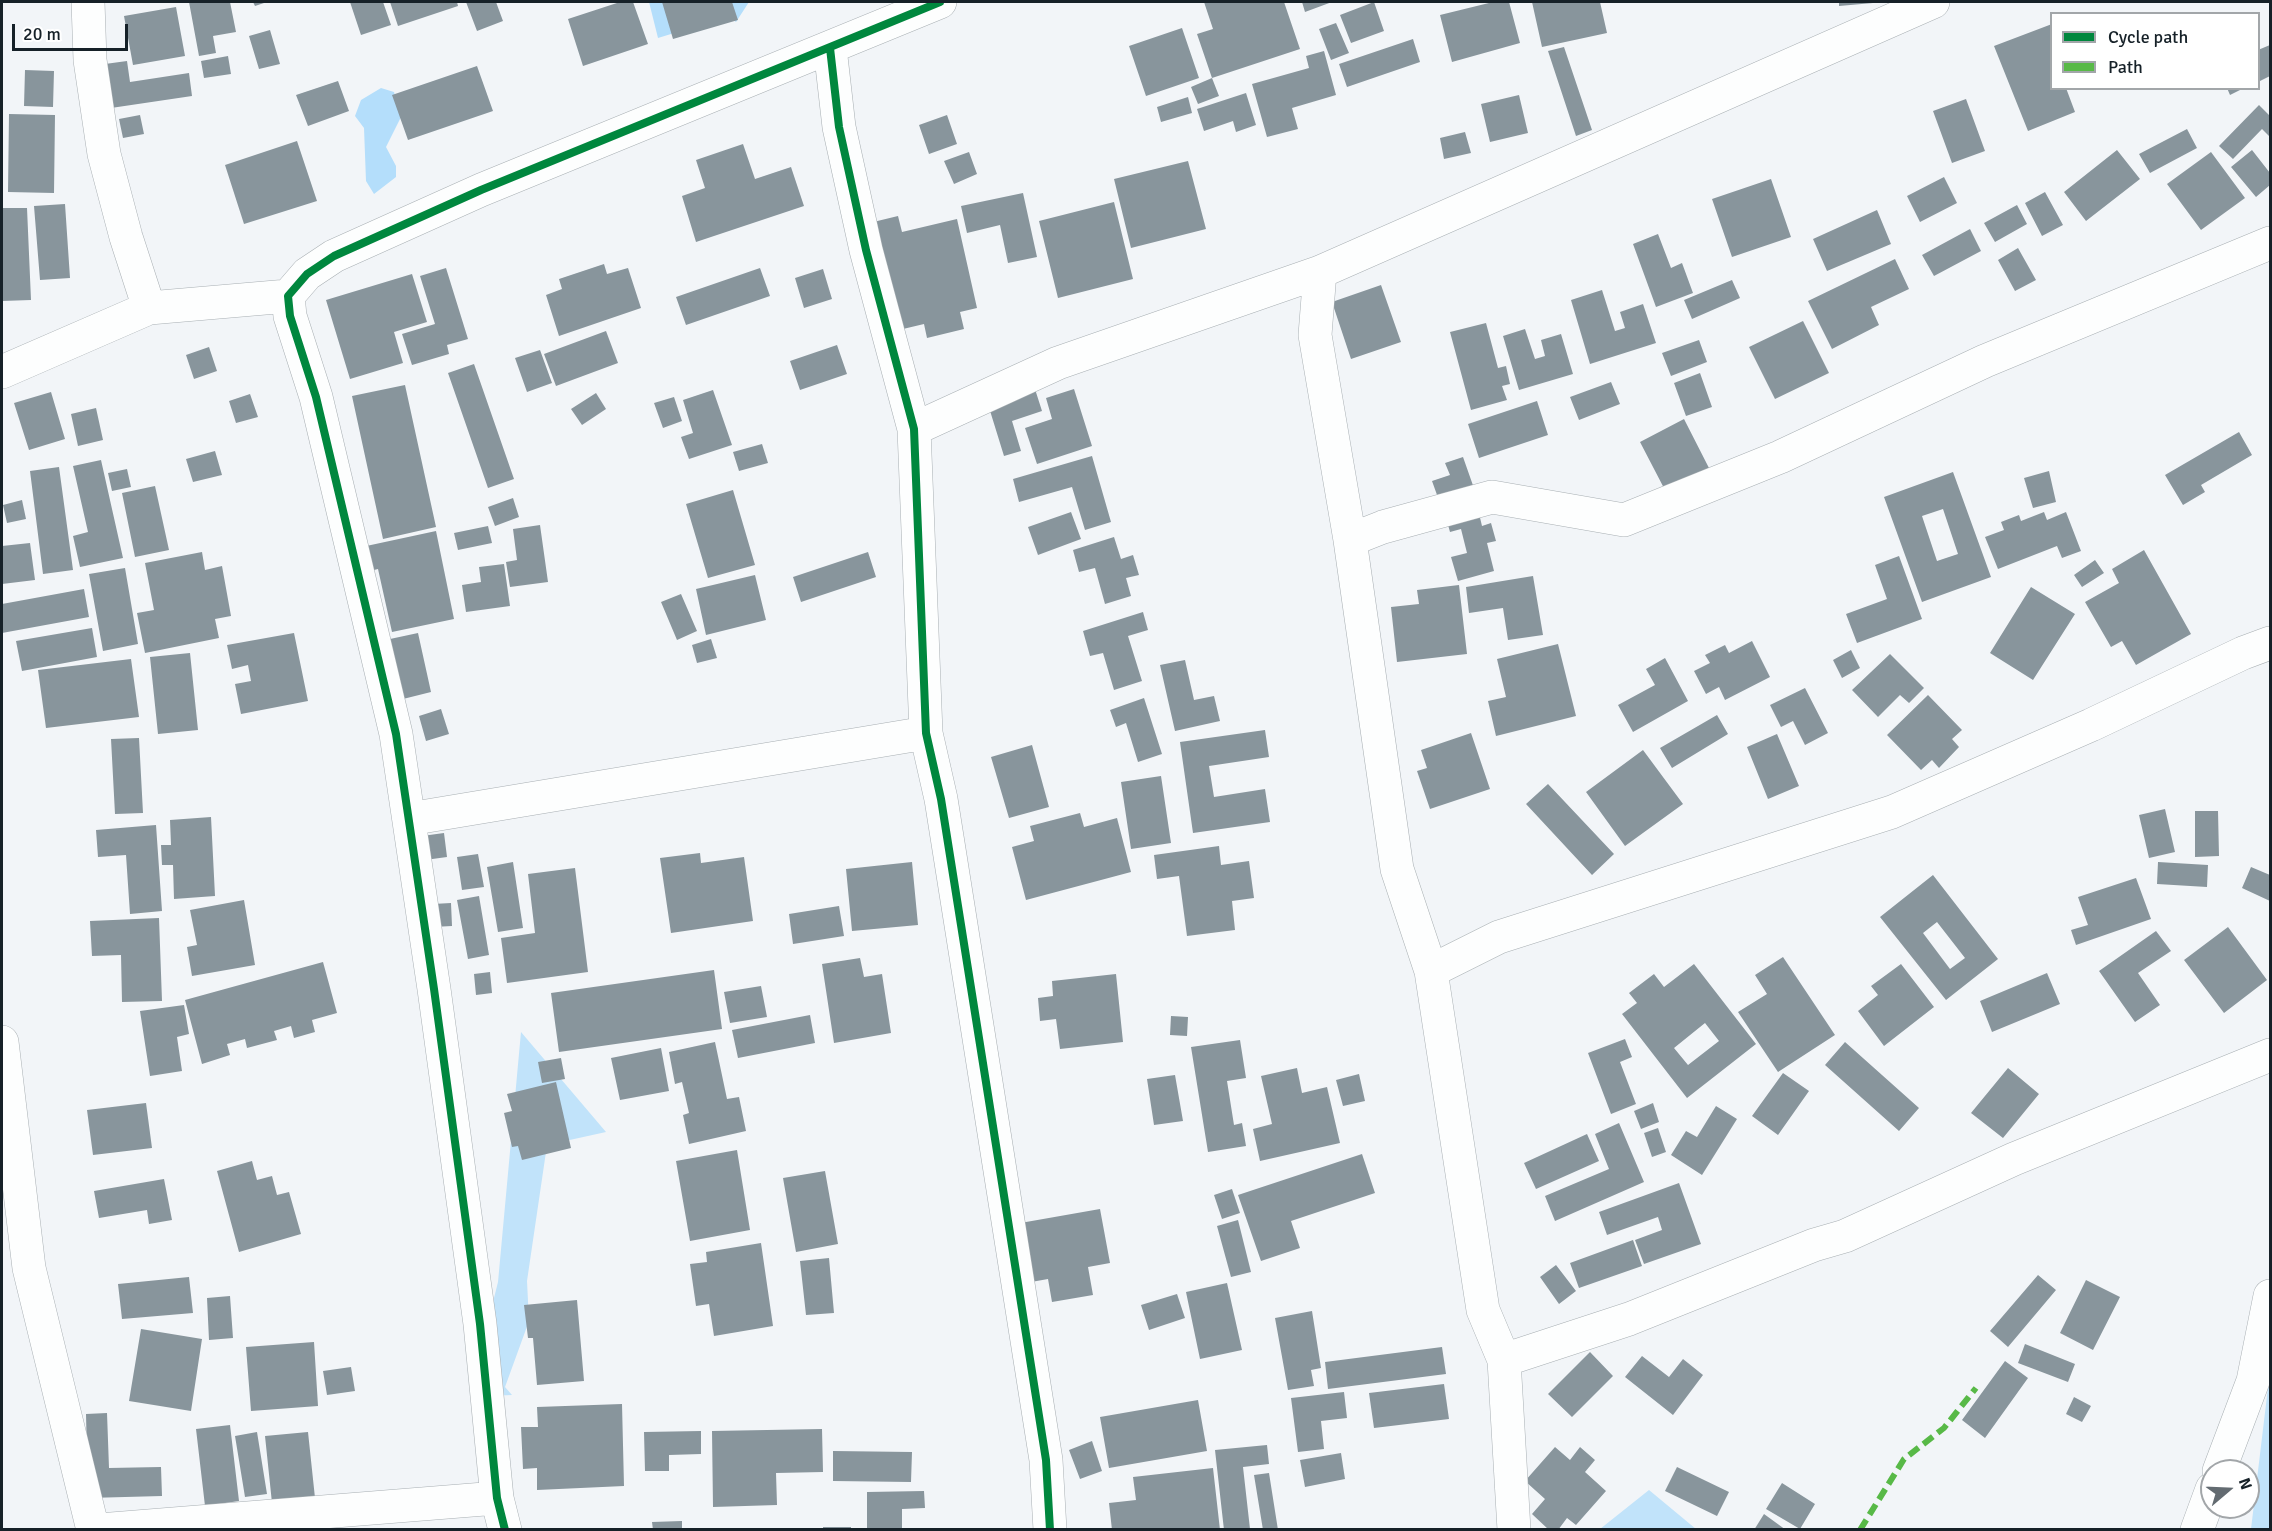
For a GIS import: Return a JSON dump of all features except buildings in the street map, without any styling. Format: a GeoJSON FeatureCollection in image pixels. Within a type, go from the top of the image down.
{"type":"FeatureCollection","features":[{"type":"Feature","properties":{"kind":"street"},"geometry":{"type":"LineString","coordinates":[[87,2],[90,60],[104,154],[126,237],[149,308]]}},
{"type":"Feature","properties":{"kind":"street"},"geometry":{"type":"LineString","coordinates":[[2,372],[149,308],[288,296],[308,274],[334,256],[481,190],[940,2]]}},
{"type":"Feature","properties":{"kind":"street"},"geometry":{"type":"LineString","coordinates":[[914,429],[1058,363],[1320,272],[1933,2]]}},
{"type":"Feature","properties":{"kind":"street"},"geometry":{"type":"LineString","coordinates":[[830,48],[839,127],[866,250],[914,429],[926,733],[941,799],[1042,1437],[1050,1530]]}},
{"type":"Feature","properties":{"kind":"street"},"geometry":{"type":"LineString","coordinates":[[1350,540],[1383,527],[1492,497],[1624,520],[1780,458],[1985,361],[2271,243]]}},
{"type":"Feature","properties":{"kind":"street"},"geometry":{"type":"LineString","coordinates":[[1320,272],[1315,335],[1350,540],[1397,869],[1431,971],[1484,1310],[1504,1360],[1514,1530]]}},
{"type":"Feature","properties":{"kind":"street"},"geometry":{"type":"LineString","coordinates":[[288,296],[290,316],[316,397],[396,734],[478,1312],[497,1498],[505,1530]]}},
{"type":"Feature","properties":{"kind":"street"},"geometry":{"type":"LineString","coordinates":[[1431,971],[1499,938],[1892,812],[2091,725],[2243,653],[2271,643]]}},
{"type":"Feature","properties":{"kind":"street"},"geometry":{"type":"LineString","coordinates":[[409,819],[926,733]]}},
{"type":"Feature","properties":{"kind":"street"},"geometry":{"type":"LineString","coordinates":[[2,1042],[29,1268],[93,1530]]}},
{"type":"Feature","properties":{"kind":"street"},"geometry":{"type":"LineString","coordinates":[[1504,1360],[1629,1319],[1814,1245],[1845,1236],[2014,1159],[2271,1055]]}},
{"type":"Feature","properties":{"kind":"street"},"geometry":{"type":"LineString","coordinates":[[2224,1459],[2253,1381],[2271,1296]]}},
{"type":"Feature","properties":{"kind":"street"},"geometry":{"type":"LineString","coordinates":[[99,1530],[497,1498]]}},
{"type":"Feature","properties":{"kind":"shaded area"},"geometry":{"type":"Polygon","coordinates":[[[649,2],[685,2],[684,30],[658,38],[649,2]]]}},
{"type":"Feature","properties":{"kind":"shaded area"},"geometry":{"type":"Polygon","coordinates":[[[711,2],[749,2],[736,22],[711,2]]]}},
{"type":"Feature","properties":{"kind":"shaded area"},"geometry":{"type":"Polygon","coordinates":[[[381,88],[394,92],[401,117],[386,147],[396,166],[396,177],[374,194],[366,181],[364,128],[355,116],[361,100],[381,88]]]}},
{"type":"Feature","properties":{"kind":"shaded area"},"geometry":{"type":"Polygon","coordinates":[[[521,1032],[606,1132],[547,1145],[527,1281],[529,1321],[505,1387],[512,1395],[490,1396],[488,1322],[498,1282],[521,1032]]]}},
{"type":"Feature","properties":{"kind":"shaded area"},"geometry":{"type":"Polygon","coordinates":[[[2270,1371],[2270,1529],[2251,1529],[2252,1519],[2260,1519],[2259,1459],[2270,1371]]]}},
{"type":"Feature","properties":{"kind":"shaded area"},"geometry":{"type":"Polygon","coordinates":[[[1649,1490],[1696,1529],[1600,1529],[1649,1490]]]}},
{"type":"Feature","properties":{"kind":"marked path"},"geometry":{"type":"LineString","coordinates":[[1860,1530],[1904,1459],[1944,1428],[1976,1388]]}},
{"type":"Feature","properties":{"kind":"cycle path"},"geometry":{"type":"LineString","coordinates":[[505,1530],[497,1498],[480,1324],[396,734],[316,397],[290,316],[288,296],[307,274],[334,256],[481,190],[940,2]]}},
{"type":"Feature","properties":{"kind":"cycle path"},"geometry":{"type":"LineString","coordinates":[[830,48],[839,127],[866,250],[914,429],[926,733],[941,799],[1046,1460],[1050,1530]]}}]}
